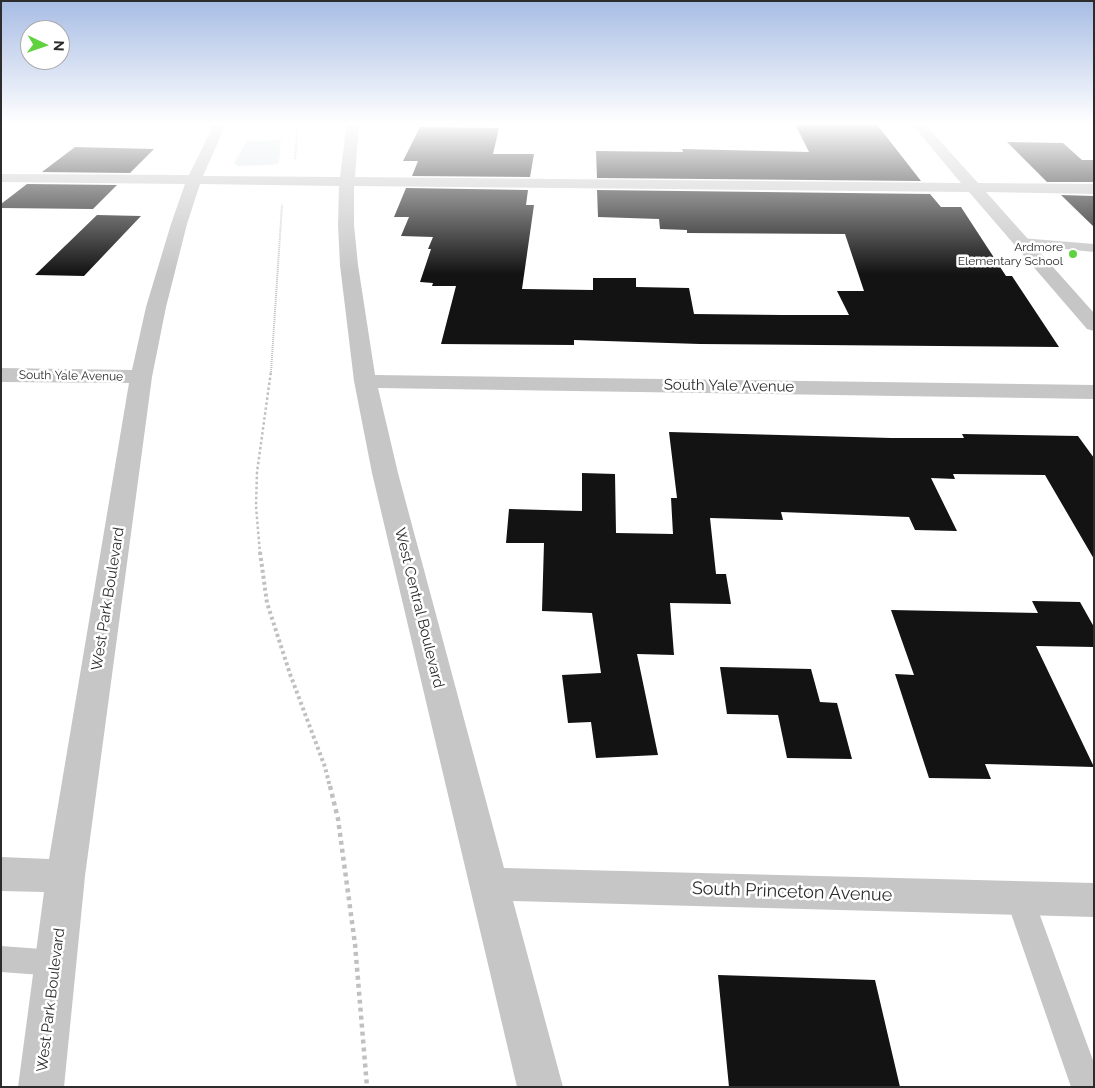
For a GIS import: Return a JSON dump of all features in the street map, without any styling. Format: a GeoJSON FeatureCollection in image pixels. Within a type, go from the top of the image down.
{"type":"FeatureCollection","features":[{"type":"Feature","properties":{"kind":"street","name":"West Park Boulevard"},"geometry":{"type":"LineString","coordinates":[[41,1087],[66,876],[141,377],[156,307],[179,224],[197,173]]}},
{"type":"Feature","properties":{"kind":"street","name":"West Central Boulevard"},"geometry":{"type":"LineString","coordinates":[[348,173],[346,225],[349,266],[365,381],[385,473],[540,1087]]}},
{"type":"Feature","properties":{"kind":"street"},"geometry":{"type":"LineString","coordinates":[[961,173],[1094,325]]}},
{"type":"Feature","properties":{"kind":"street"},"geometry":{"type":"LineString","coordinates":[[1,178],[1094,189]]}},
{"type":"Feature","properties":{"kind":"street","name":"South Yale Avenue"},"geometry":{"type":"LineString","coordinates":[[1,375],[141,377]]}},
{"type":"Feature","properties":{"kind":"street","name":"South Yale Avenue"},"geometry":{"type":"LineString","coordinates":[[365,381],[1094,392]]}},
{"type":"Feature","properties":{"kind":"street"},"geometry":{"type":"LineString","coordinates":[[1,874],[66,876]]}},
{"type":"Feature","properties":{"kind":"street","name":"South Princeton Avenue"},"geometry":{"type":"LineString","coordinates":[[489,884],[1094,900]]}},
{"type":"Feature","properties":{"kind":"lane"},"geometry":{"type":"LineString","coordinates":[[1022,242],[1092,248]]}},
{"type":"Feature","properties":{"kind":"lane"},"geometry":{"type":"LineString","coordinates":[[1020,898],[1087,1087]]}},
{"type":"Feature","properties":{"kind":"lane"},"geometry":{"type":"LineString","coordinates":[[1,959],[55,963]]}},
{"type":"Feature","properties":{"kind":"path"},"geometry":{"type":"LineString","coordinates":[[282,203],[270,388],[257,472],[259,548],[267,603],[290,674],[325,767],[338,819],[355,944],[367,1087]]}},
{"type":"Feature","properties":{"kind":"building"},"geometry":{"type":"Polygon","coordinates":[[[413,173],[531,173],[530,177],[412,176],[413,173]]]}},
{"type":"Feature","properties":{"kind":"building"},"geometry":{"type":"Polygon","coordinates":[[[597,173],[915,173],[921,181],[597,178],[597,173]]]}},
{"type":"Feature","properties":{"kind":"building"},"geometry":{"type":"Polygon","coordinates":[[[1038,173],[1094,173],[1094,182],[1047,182],[1038,173]]]}},
{"type":"Feature","properties":{"kind":"building"},"geometry":{"type":"Polygon","coordinates":[[[27,184],[117,185],[93,209],[1,208],[1,204],[27,184]]]}},
{"type":"Feature","properties":{"kind":"building"},"geometry":{"type":"Polygon","coordinates":[[[406,188],[528,190],[526,205],[534,205],[522,289],[593,290],[593,278],[636,278],[636,287],[689,288],[694,314],[849,315],[837,291],[864,291],[845,234],[687,233],[687,230],[660,229],[659,219],[598,217],[597,190],[930,194],[941,207],[961,207],[1006,276],[1012,276],[1059,347],[700,344],[574,340],[574,345],[441,344],[456,286],[432,286],[433,283],[420,282],[433,237],[401,236],[409,217],[394,217],[406,188]]]}},
{"type":"Feature","properties":{"kind":"building"},"geometry":{"type":"Polygon","coordinates":[[[1061,195],[1094,196],[1094,227],[1061,195]]]}},
{"type":"Feature","properties":{"kind":"building"},"geometry":{"type":"Polygon","coordinates":[[[97,215],[141,216],[84,276],[35,275],[97,215]]]}},
{"type":"Feature","properties":{"kind":"building"},"geometry":{"type":"Polygon","coordinates":[[[669,432],[891,438],[964,438],[962,434],[1078,436],[1094,458],[1094,559],[1045,475],[953,474],[955,479],[931,478],[957,531],[915,530],[909,517],[781,512],[783,520],[710,518],[716,574],[726,574],[731,604],[670,603],[674,655],[637,654],[658,755],[596,758],[591,722],[568,723],[562,675],[601,673],[592,613],[542,611],[544,543],[506,543],[509,509],[582,511],[582,473],[615,474],[616,533],[673,534],[671,498],[677,498],[669,432]]]}},
{"type":"Feature","properties":{"kind":"building"},"geometry":{"type":"Polygon","coordinates":[[[1032,601],[1080,602],[1094,627],[1094,647],[1036,646],[1094,767],[985,764],[991,779],[929,778],[895,674],[914,675],[891,610],[1038,613],[1032,601]]]}},
{"type":"Feature","properties":{"kind":"building"},"geometry":{"type":"Polygon","coordinates":[[[720,667],[811,669],[820,702],[837,703],[852,759],[787,758],[778,715],[727,714],[720,667]]]}},
{"type":"Feature","properties":{"kind":"building"},"geometry":{"type":"Polygon","coordinates":[[[718,975],[875,980],[900,1087],[729,1087],[718,975]]]}},
{"type":"Feature","properties":{"kind":"place","name":"Ardmore Elementary School"},"geometry":{"type":"Point","coordinates":[1073,254]}}]}
